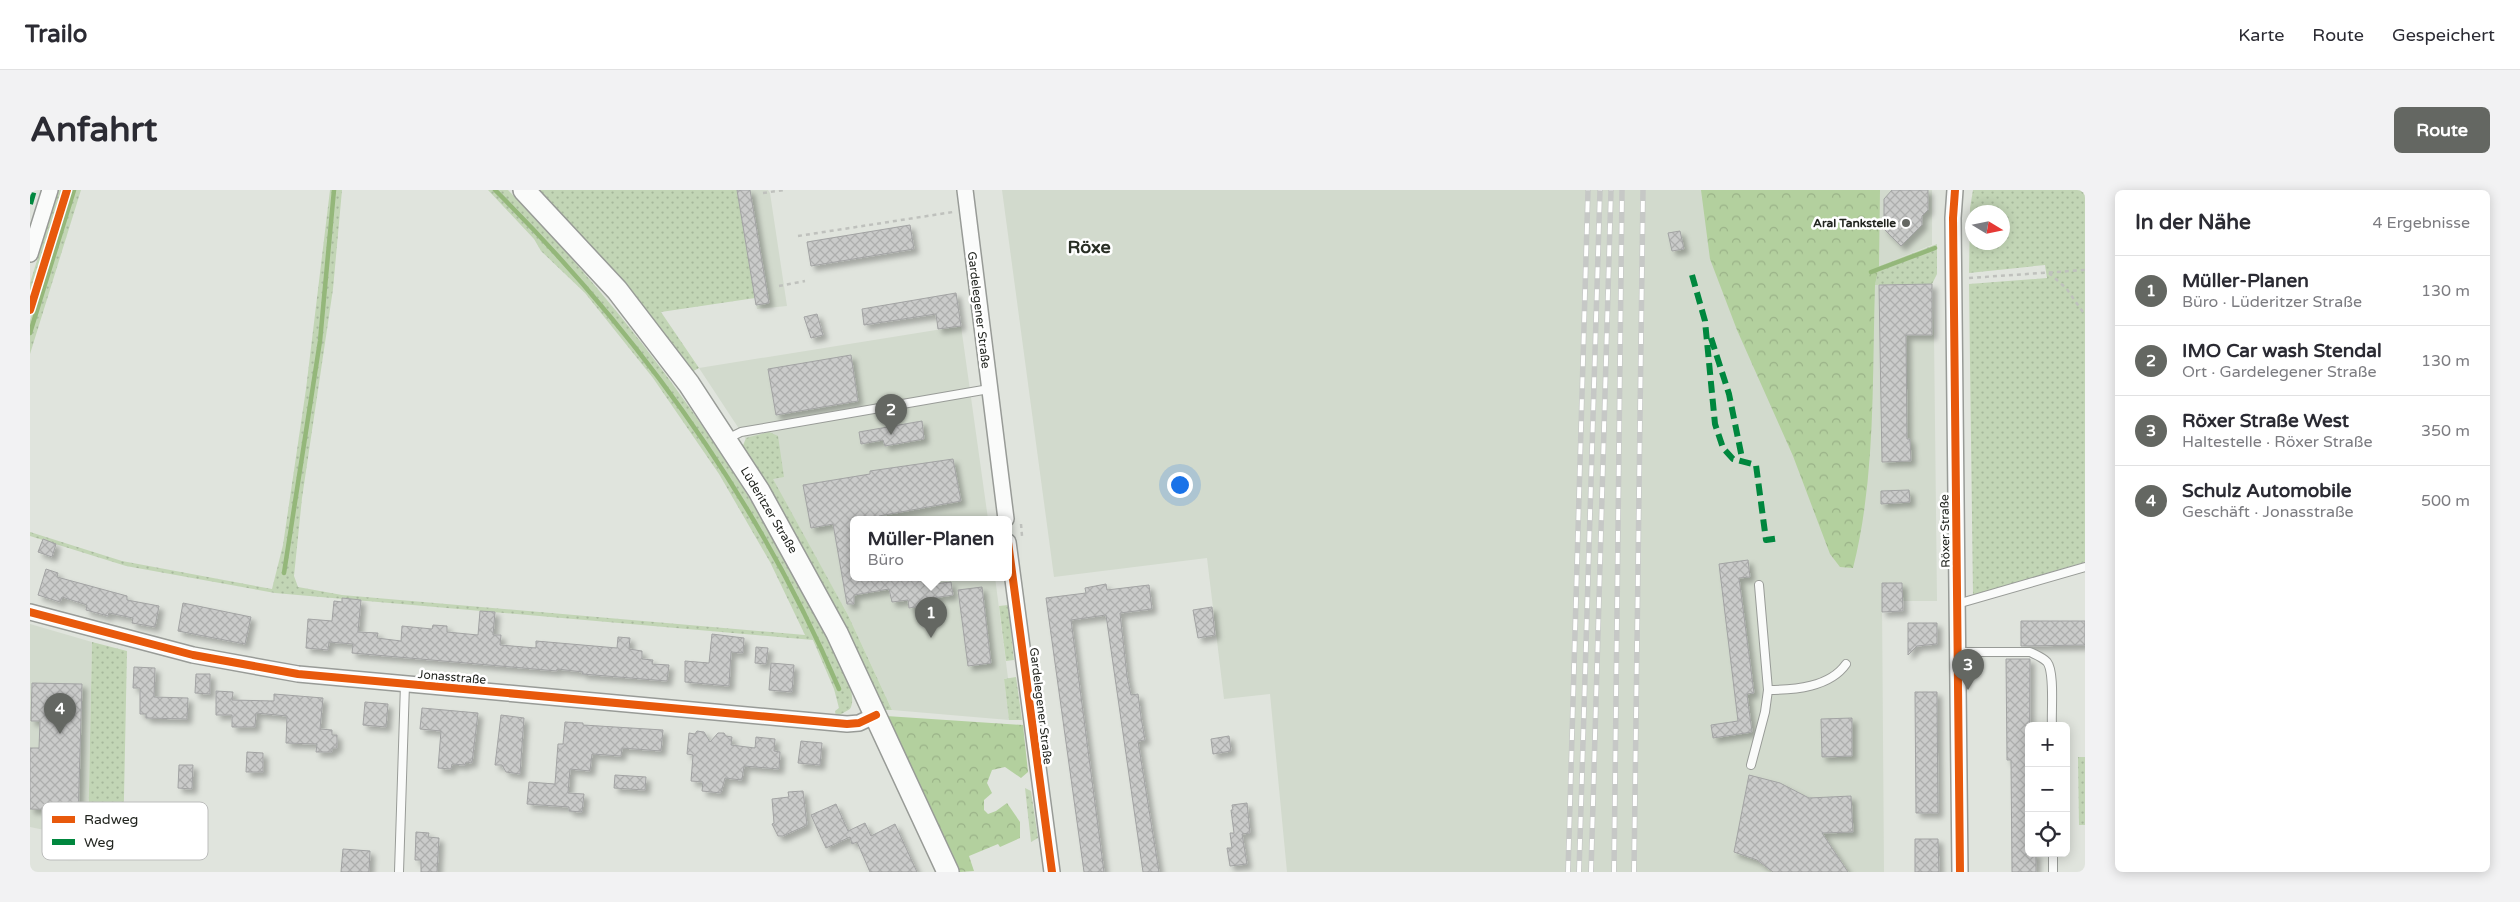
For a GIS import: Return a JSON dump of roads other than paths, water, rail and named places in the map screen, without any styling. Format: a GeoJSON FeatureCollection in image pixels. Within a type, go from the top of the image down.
{"type":"FeatureCollection","features":[{"type":"Feature","properties":{"kind":"main road","name":"Lüderitzer Straße"},"geometry":{"type":"LineString","coordinates":[[524,190],[617,290],[689,384],[727,439],[809,578],[876,715],[948,872]]}},
{"type":"Feature","properties":{"kind":"street"},"geometry":{"type":"LineString","coordinates":[[30,254],[50,190]]}},
{"type":"Feature","properties":{"kind":"street","name":"Gardelegener Straße"},"geometry":{"type":"LineString","coordinates":[[965,190],[989,389],[1013,520]]}},
{"type":"Feature","properties":{"kind":"street","name":"Röxer Straße"},"geometry":{"type":"LineString","coordinates":[[1955,190],[1953,218],[1960,872]]}},
{"type":"Feature","properties":{"kind":"street","name":"Gardelegener Straße"},"geometry":{"type":"LineString","coordinates":[[1016,541],[1052,872]]}},
{"type":"Feature","properties":{"kind":"street","name":"Jonasstraße"},"geometry":{"type":"LineString","coordinates":[[30,612],[122,638],[256,667],[404,684],[847,724],[859,723],[876,715]]}},
{"type":"Feature","properties":{"kind":"lane"},"geometry":{"type":"LineString","coordinates":[[727,439],[741,432],[989,389]]}},
{"type":"Feature","properties":{"kind":"lane"},"geometry":{"type":"LineString","coordinates":[[1957,604],[2085,567]]}},
{"type":"Feature","properties":{"kind":"lane"},"geometry":{"type":"LineString","coordinates":[[1751,765],[1765,712],[1768,690],[1759,584]]}},
{"type":"Feature","properties":{"kind":"lane"},"geometry":{"type":"LineString","coordinates":[[1958,652],[2030,652],[2039,656],[2048,663],[2051,673],[2052,722]]}},
{"type":"Feature","properties":{"kind":"lane"},"geometry":{"type":"LineString","coordinates":[[1768,690],[1801,688],[1825,681],[1839,673],[1846,664]]}},
{"type":"Feature","properties":{"kind":"lane"},"geometry":{"type":"LineString","coordinates":[[399,872],[404,684]]}},
{"type":"Feature","properties":{"kind":"lane"},"geometry":{"type":"LineString","coordinates":[[2053,857],[2053,872]]}},
{"type":"Feature","properties":{"kind":"waterway"},"geometry":{"type":"LineString","coordinates":[[30,333],[74,190]]}},
{"type":"Feature","properties":{"kind":"waterway"},"geometry":{"type":"LineString","coordinates":[[284,573],[320,341],[334,190]]}},
{"type":"Feature","properties":{"kind":"waterway"},"geometry":{"type":"LineString","coordinates":[[495,190],[548,245],[599,303],[691,423],[733,487],[772,552],[807,620],[839,689]]}},
{"type":"Feature","properties":{"kind":"waterway"},"geometry":{"type":"LineString","coordinates":[[1871,272],[1935,248]]}},
{"type":"Feature","properties":{"kind":"railway"},"geometry":{"type":"LineString","coordinates":[[1568,872],[1588,190]]}},
{"type":"Feature","properties":{"kind":"railway"},"geometry":{"type":"LineString","coordinates":[[1579,872],[1600,190]]}},
{"type":"Feature","properties":{"kind":"railway"},"geometry":{"type":"LineString","coordinates":[[1591,872],[1611,190]]}},
{"type":"Feature","properties":{"kind":"railway"},"geometry":{"type":"LineString","coordinates":[[1614,872],[1622,190]]}},
{"type":"Feature","properties":{"kind":"railway"},"geometry":{"type":"LineString","coordinates":[[1634,872],[1643,190]]}},
{"type":"Feature","properties":{"kind":"place","name":"Aral Tankstelle"},"geometry":{"type":"Point","coordinates":[1906,223]}},
{"type":"Feature","properties":{"kind":"place","name":"IMO Car wash Stendal"},"geometry":{"type":"Point","coordinates":[891,435]}},
{"type":"Feature","properties":{"kind":"place","name":"Müller-Planen"},"geometry":{"type":"Point","coordinates":[931,638]}},
{"type":"Feature","properties":{"kind":"place","name":"Röxer Straße West"},"geometry":{"type":"Point","coordinates":[1968,690]}},
{"type":"Feature","properties":{"kind":"place","name":"Schulz Automobile"},"geometry":{"type":"Point","coordinates":[60,734]}},
{"type":"Feature","properties":{"kind":"district","name":"Röxe"},"geometry":{"type":"Point","coordinates":[1089,247]}}]}
